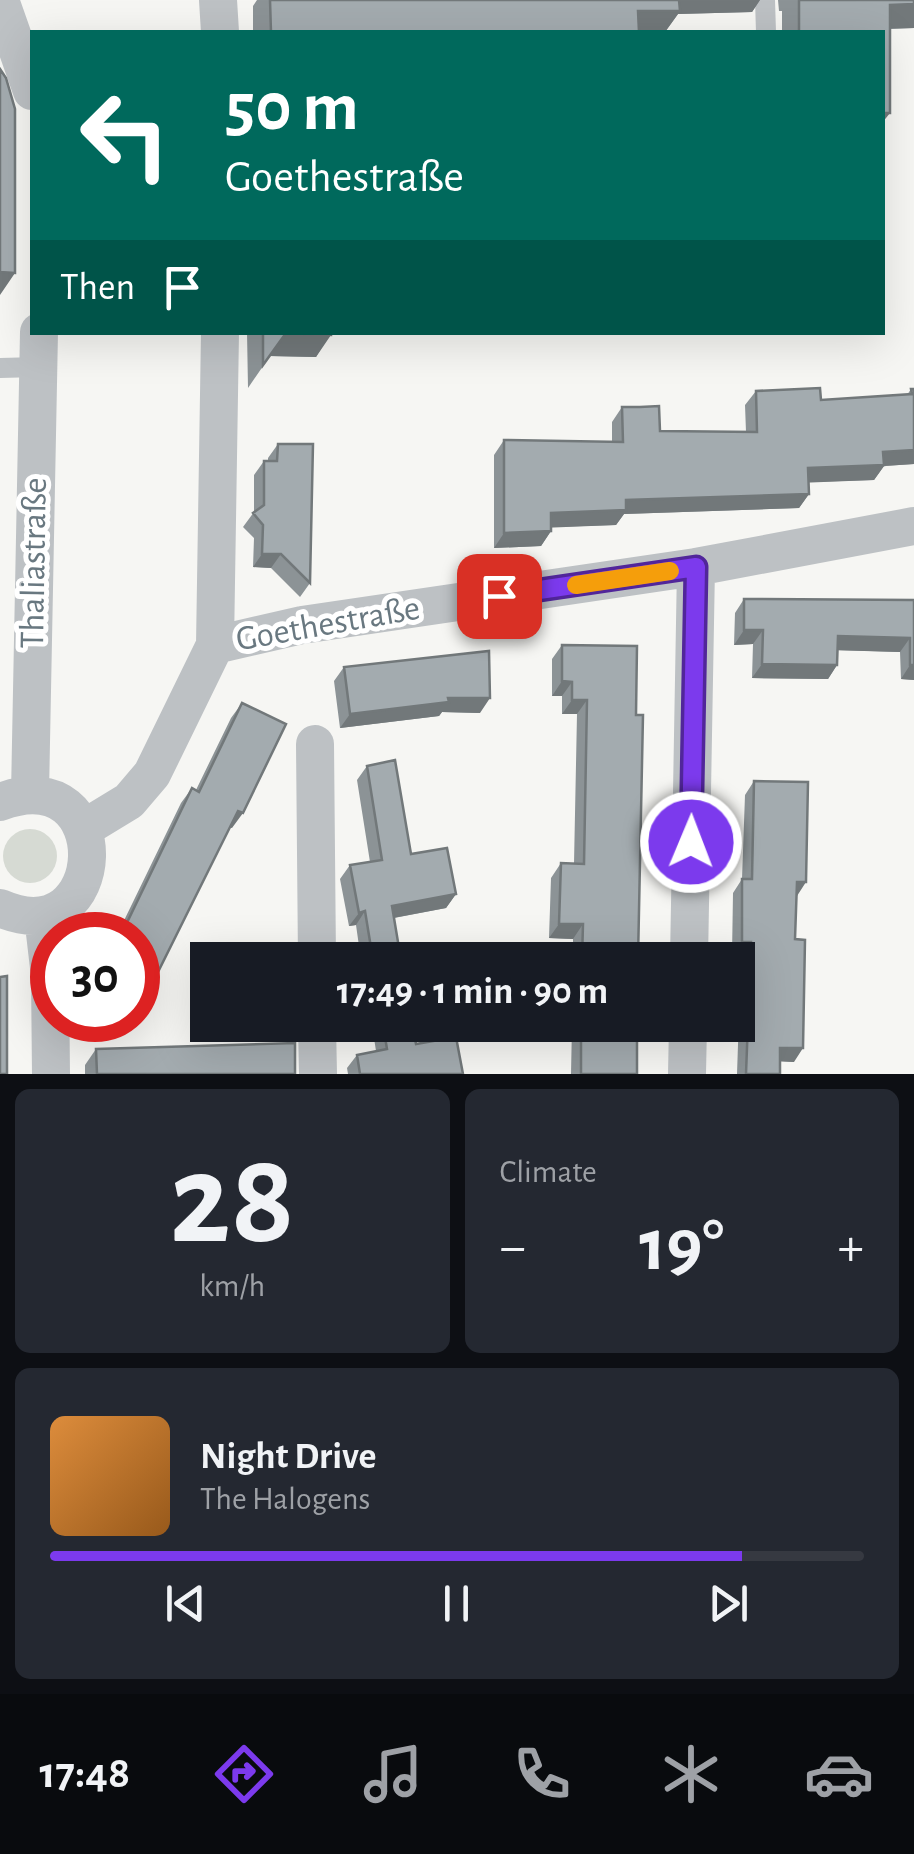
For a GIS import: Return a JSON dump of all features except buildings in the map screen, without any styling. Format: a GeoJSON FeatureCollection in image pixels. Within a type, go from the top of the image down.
{"type":"FeatureCollection","features":[{"type":"Feature","properties":{"kind":"street"},"geometry":{"type":"LineString","coordinates":[[0,0],[30,85]]}},
{"type":"Feature","properties":{"kind":"street"},"geometry":{"type":"LineString","coordinates":[[218,0],[220,30]]}},
{"type":"Feature","properties":{"kind":"street"},"geometry":{"type":"LineString","coordinates":[[83,829],[129,801],[152,774],[215,645],[220,335]]}},
{"type":"Feature","properties":{"kind":"street","name":"Thaliastraße"},"geometry":{"type":"LineString","coordinates":[[15,798],[39,350]]}},
{"type":"Feature","properties":{"kind":"street","name":"Goethestraße"},"geometry":{"type":"LineString","coordinates":[[215,645],[302,625],[696,567],[914,526]]}},
{"type":"Feature","properties":{"kind":"street"},"geometry":{"type":"LineString","coordinates":[[689,942],[696,567]]}},
{"type":"Feature","properties":{"kind":"street"},"geometry":{"type":"LineString","coordinates":[[315,744],[316,942]]}},
{"type":"Feature","properties":{"kind":"street"},"geometry":{"type":"LineString","coordinates":[[15,798],[52,799],[70,811],[83,829],[89,847],[82,883],[72,898],[49,912]]}},
{"type":"Feature","properties":{"kind":"street"},"geometry":{"type":"LineString","coordinates":[[1,910],[30,914]]}},
{"type":"Feature","properties":{"kind":"street"},"geometry":{"type":"LineString","coordinates":[[51,1042],[51,1074]]}},
{"type":"Feature","properties":{"kind":"street"},"geometry":{"type":"LineString","coordinates":[[317,1042],[318,1074]]}},
{"type":"Feature","properties":{"kind":"street"},"geometry":{"type":"LineString","coordinates":[[688,1042],[688,1074]]}},
{"type":"Feature","properties":{"kind":"lane"},"geometry":{"type":"LineString","coordinates":[[765,0],[766,30]]}},
{"type":"Feature","properties":{"kind":"lane"},"geometry":{"type":"LineString","coordinates":[[0,368],[39,350]]}},
{"type":"Feature","properties":{"kind":"shaded area"},"geometry":{"type":"Polygon","coordinates":[[[30,829],[49,837],[57,856],[49,875],[30,883],[11,875],[3,856],[11,837],[30,829]]]}},
{"type":"Feature","properties":{"kind":"slow traffic"},"geometry":{"type":"LineString","coordinates":[[576,585],[670,571]]}},
{"type":"Feature","properties":{"kind":"route"},"geometry":{"type":"LineString","coordinates":[[499,596],[696,567],[691,842]]}}]}
